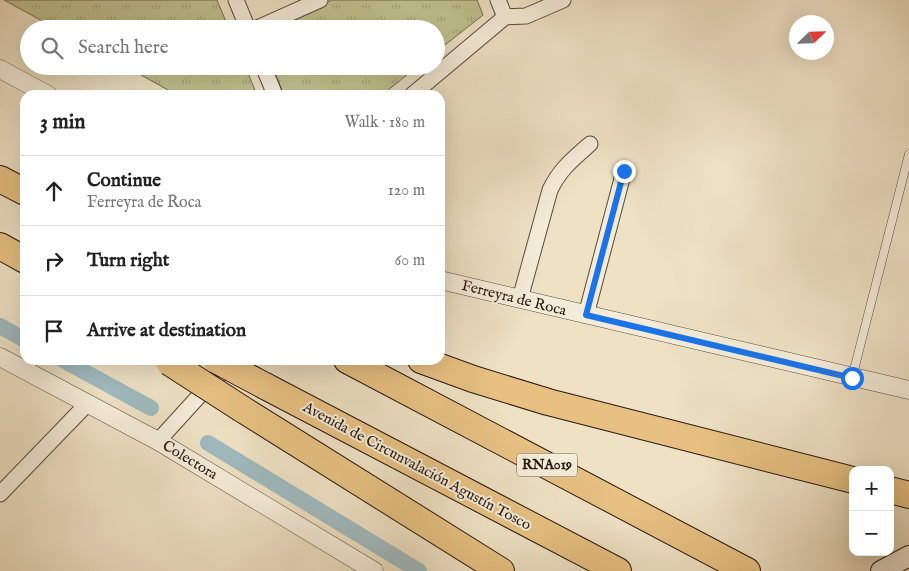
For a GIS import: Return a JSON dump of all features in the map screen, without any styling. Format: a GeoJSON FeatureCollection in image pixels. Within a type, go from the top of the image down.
{"type":"FeatureCollection","features":[{"type":"Feature","properties":{"kind":"highway"},"geometry":{"type":"LineString","coordinates":[[0,160],[20,170]]}},
{"type":"Feature","properties":{"kind":"highway"},"geometry":{"type":"LineString","coordinates":[[0,179],[20,189]]}},
{"type":"Feature","properties":{"kind":"highway"},"geometry":{"type":"LineString","coordinates":[[173,365],[501,571]]}},
{"type":"Feature","properties":{"kind":"highway","name":"Avenida de Circunvalación Agustín Tosco"},"geometry":{"type":"LineString","coordinates":[[225,365],[618,571]]}},
{"type":"Feature","properties":{"kind":"highway","name":"RNA019"},"geometry":{"type":"LineString","coordinates":[[356,365],[747,571]]}},
{"type":"Feature","properties":{"kind":"highway"},"geometry":{"type":"LineString","coordinates":[[435,365],[548,402],[849,479]]}},
{"type":"Feature","properties":{"kind":"highway"},"geometry":{"type":"LineString","coordinates":[[894,491],[909,495]]}},
{"type":"Feature","properties":{"kind":"main road"},"geometry":{"type":"LineString","coordinates":[[882,571],[909,556]]}},
{"type":"Feature","properties":{"kind":"street"},"geometry":{"type":"LineString","coordinates":[[236,0],[244,20]]}},
{"type":"Feature","properties":{"kind":"street"},"geometry":{"type":"LineString","coordinates":[[275,20],[320,0]]}},
{"type":"Feature","properties":{"kind":"street"},"geometry":{"type":"LineString","coordinates":[[498,0],[506,17]]}},
{"type":"Feature","properties":{"kind":"street"},"geometry":{"type":"LineString","coordinates":[[445,68],[506,17],[526,16],[564,0]]}},
{"type":"Feature","properties":{"kind":"street"},"geometry":{"type":"LineString","coordinates":[[0,69],[39,90]]}},
{"type":"Feature","properties":{"kind":"street"},"geometry":{"type":"LineString","coordinates":[[267,75],[273,90]]}},
{"type":"Feature","properties":{"kind":"street"},"geometry":{"type":"LineString","coordinates":[[418,90],[436,75]]}},
{"type":"Feature","properties":{"kind":"street"},"geometry":{"type":"LineString","coordinates":[[520,299],[550,190],[564,167],[590,144]]}},
{"type":"Feature","properties":{"kind":"street"},"geometry":{"type":"LineString","coordinates":[[586,315],[624,171]]}},
{"type":"Feature","properties":{"kind":"street","name":"Ferreyra de Roca"},"geometry":{"type":"LineString","coordinates":[[445,281],[909,390]]}},
{"type":"Feature","properties":{"kind":"street","name":"Colectora"},"geometry":{"type":"LineString","coordinates":[[0,357],[158,441],[374,571]]}},
{"type":"Feature","properties":{"kind":"street"},"geometry":{"type":"LineString","coordinates":[[158,441],[227,365]]}},
{"type":"Feature","properties":{"kind":"street"},"geometry":{"type":"LineString","coordinates":[[0,494],[88,403]]}},
{"type":"Feature","properties":{"kind":"lane"},"geometry":{"type":"LineString","coordinates":[[852,378],[909,154]]}},
{"type":"Feature","properties":{"kind":"green space"},"geometry":{"type":"Polygon","coordinates":[[[4,0],[217,0],[225,20],[41,20],[4,0]]]}},
{"type":"Feature","properties":{"kind":"green space"},"geometry":{"type":"Polygon","coordinates":[[[332,0],[477,0],[483,15],[445,45],[445,20],[286,20],[332,0]]]}},
{"type":"Feature","properties":{"kind":"green space"},"geometry":{"type":"Polygon","coordinates":[[[141,75],[249,75],[255,90],[168,90],[141,75]]]}},
{"type":"Feature","properties":{"kind":"green space"},"geometry":{"type":"Polygon","coordinates":[[[276,75],[407,75],[388,90],[282,90],[276,75]]]}},
{"type":"Feature","properties":{"kind":"waterway"},"geometry":{"type":"LineString","coordinates":[[0,326],[20,337]]}},
{"type":"Feature","properties":{"kind":"waterway"},"geometry":{"type":"LineString","coordinates":[[72,365],[151,408]]}},
{"type":"Feature","properties":{"kind":"waterway"},"geometry":{"type":"LineString","coordinates":[[208,443],[419,571]]}},
{"type":"Feature","properties":{"kind":"route"},"geometry":{"type":"LineString","coordinates":[[624,171],[586,315],[852,378]]}}]}
